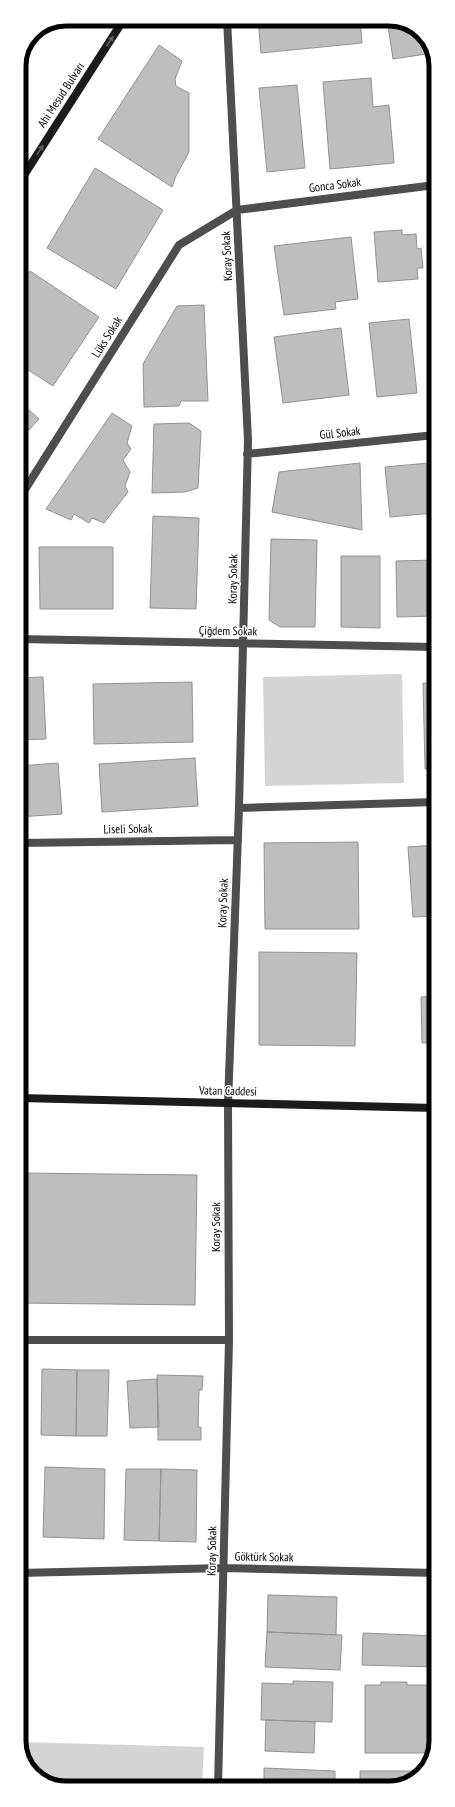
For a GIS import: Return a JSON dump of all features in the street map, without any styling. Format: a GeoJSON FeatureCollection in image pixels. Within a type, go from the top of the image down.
{"type":"FeatureCollection","features":[{"type":"Feature","properties":{"kind":"main road","name":"Ahi Mesud Bulvarı"},"geometry":{"type":"LineString","coordinates":[[26,172],[120,26]]}},
{"type":"Feature","properties":{"kind":"main road","name":"Vatan Caddesi"},"geometry":{"type":"LineString","coordinates":[[26,1098],[429,1108]]}},
{"type":"Feature","properties":{"kind":"street","name":"Koray Sokak"},"geometry":{"type":"LineString","coordinates":[[218,1781],[229,1340],[228,1103],[239,808],[248,454],[228,26]]}},
{"type":"Feature","properties":{"kind":"street","name":"Gonca Sokak"},"geometry":{"type":"LineString","coordinates":[[237,210],[429,186]]}},
{"type":"Feature","properties":{"kind":"street","name":"Lüks Sokak"},"geometry":{"type":"LineString","coordinates":[[26,488],[179,244],[237,210]]}},
{"type":"Feature","properties":{"kind":"street","name":"Gül Sokak"},"geometry":{"type":"LineString","coordinates":[[248,454],[429,436]]}},
{"type":"Feature","properties":{"kind":"street","name":"Çiğdem Sokak"},"geometry":{"type":"LineString","coordinates":[[26,639],[429,647]]}},
{"type":"Feature","properties":{"kind":"street"},"geometry":{"type":"LineString","coordinates":[[239,808],[429,802]]}},
{"type":"Feature","properties":{"kind":"street","name":"Liseli Sokak"},"geometry":{"type":"LineString","coordinates":[[26,842],[238,840]]}},
{"type":"Feature","properties":{"kind":"street"},"geometry":{"type":"LineString","coordinates":[[26,1340],[229,1340]]}},
{"type":"Feature","properties":{"kind":"street","name":"Göktürk Sokak"},"geometry":{"type":"LineString","coordinates":[[26,1573],[224,1568],[429,1573]]}},
{"type":"Feature","properties":{"kind":"shaded area"},"geometry":{"type":"Polygon","coordinates":[[[402,674],[404,783],[265,786],[263,677],[402,674]]]}},
{"type":"Feature","properties":{"kind":"shaded area"},"geometry":{"type":"Polygon","coordinates":[[[26,1742],[204,1747],[202,1781],[64,1781],[46,1776],[34,1765],[28,1754],[26,1742]]]}},
{"type":"Feature","properties":{"kind":"building"},"geometry":{"type":"Polygon","coordinates":[[[259,26],[361,26],[362,43],[261,53],[259,26]]]}},
{"type":"Feature","properties":{"kind":"building"},"geometry":{"type":"Polygon","coordinates":[[[388,26],[409,31],[424,46],[427,54],[393,59],[388,26]]]}},
{"type":"Feature","properties":{"kind":"building"},"geometry":{"type":"Polygon","coordinates":[[[159,45],[182,61],[175,79],[176,86],[189,93],[189,152],[176,176],[172,187],[98,139],[159,45]]]}},
{"type":"Feature","properties":{"kind":"building"},"geometry":{"type":"Polygon","coordinates":[[[371,78],[373,107],[389,105],[394,163],[330,169],[323,82],[371,78]]]}},
{"type":"Feature","properties":{"kind":"building"},"geometry":{"type":"Polygon","coordinates":[[[297,85],[305,168],[267,172],[259,88],[297,85]]]}},
{"type":"Feature","properties":{"kind":"building"},"geometry":{"type":"Polygon","coordinates":[[[95,168],[163,210],[116,289],[47,248],[95,168]]]}},
{"type":"Feature","properties":{"kind":"building"},"geometry":{"type":"Polygon","coordinates":[[[402,230],[402,235],[416,234],[417,249],[421,248],[423,268],[417,268],[418,279],[378,282],[374,232],[402,230]]]}},
{"type":"Feature","properties":{"kind":"building"},"geometry":{"type":"Polygon","coordinates":[[[351,237],[358,299],[335,302],[336,309],[284,315],[274,246],[351,237]]]}},
{"type":"Feature","properties":{"kind":"building"},"geometry":{"type":"Polygon","coordinates":[[[30,271],[99,317],[53,386],[26,369],[26,277],[30,271]]]}},
{"type":"Feature","properties":{"kind":"building"},"geometry":{"type":"Polygon","coordinates":[[[204,305],[208,401],[181,401],[179,406],[144,407],[143,364],[177,306],[204,305]]]}},
{"type":"Feature","properties":{"kind":"building"},"geometry":{"type":"Polygon","coordinates":[[[409,319],[417,393],[377,397],[369,323],[409,319]]]}},
{"type":"Feature","properties":{"kind":"building"},"geometry":{"type":"Polygon","coordinates":[[[341,328],[349,395],[283,403],[274,337],[341,328]]]}},
{"type":"Feature","properties":{"kind":"building"},"geometry":{"type":"Polygon","coordinates":[[[26,407],[39,419],[26,433],[26,407]]]}},
{"type":"Feature","properties":{"kind":"building"},"geometry":{"type":"Polygon","coordinates":[[[112,413],[132,426],[127,443],[131,449],[123,460],[130,472],[125,486],[128,492],[104,523],[92,518],[89,523],[74,514],[71,520],[46,509],[112,413]]]}},
{"type":"Feature","properties":{"kind":"building"},"geometry":{"type":"Polygon","coordinates":[[[189,423],[201,431],[198,488],[185,492],[152,493],[154,424],[189,423]]]}},
{"type":"Feature","properties":{"kind":"building"},"geometry":{"type":"Polygon","coordinates":[[[360,463],[362,530],[272,512],[279,472],[360,463]]]}},
{"type":"Feature","properties":{"kind":"building"},"geometry":{"type":"Polygon","coordinates":[[[429,463],[429,513],[390,517],[385,467],[429,463]]]}},
{"type":"Feature","properties":{"kind":"building"},"geometry":{"type":"Polygon","coordinates":[[[153,516],[199,518],[196,609],[150,608],[153,516]]]}},
{"type":"Feature","properties":{"kind":"building"},"geometry":{"type":"Polygon","coordinates":[[[271,539],[317,540],[315,627],[280,627],[269,620],[271,539]]]}},
{"type":"Feature","properties":{"kind":"building"},"geometry":{"type":"Polygon","coordinates":[[[39,547],[113,547],[113,609],[40,609],[39,547]]]}},
{"type":"Feature","properties":{"kind":"building"},"geometry":{"type":"Polygon","coordinates":[[[341,556],[380,556],[380,628],[341,627],[341,556]]]}},
{"type":"Feature","properties":{"kind":"building"},"geometry":{"type":"Polygon","coordinates":[[[429,560],[429,616],[397,617],[396,561],[429,560]]]}},
{"type":"Feature","properties":{"kind":"building"},"geometry":{"type":"Polygon","coordinates":[[[43,677],[46,739],[26,740],[26,678],[43,677]]]}},
{"type":"Feature","properties":{"kind":"building"},"geometry":{"type":"Polygon","coordinates":[[[192,682],[193,742],[94,744],[93,684],[192,682]]]}},
{"type":"Feature","properties":{"kind":"building"},"geometry":{"type":"Polygon","coordinates":[[[423,683],[429,683],[429,769],[425,769],[423,683]]]}},
{"type":"Feature","properties":{"kind":"building"},"geometry":{"type":"Polygon","coordinates":[[[195,758],[198,806],[102,812],[99,764],[195,758]]]}},
{"type":"Feature","properties":{"kind":"building"},"geometry":{"type":"Polygon","coordinates":[[[58,763],[62,814],[26,817],[26,765],[58,763]]]}},
{"type":"Feature","properties":{"kind":"building"},"geometry":{"type":"Polygon","coordinates":[[[358,842],[359,929],[265,929],[264,843],[358,842]]]}},
{"type":"Feature","properties":{"kind":"building"},"geometry":{"type":"Polygon","coordinates":[[[429,846],[429,916],[413,917],[408,847],[429,846]]]}},
{"type":"Feature","properties":{"kind":"building"},"geometry":{"type":"Polygon","coordinates":[[[259,952],[357,953],[355,1046],[259,1045],[259,952]]]}},
{"type":"Feature","properties":{"kind":"building"},"geometry":{"type":"Polygon","coordinates":[[[429,996],[429,1043],[422,1043],[421,997],[429,996]]]}},
{"type":"Feature","properties":{"kind":"building"},"geometry":{"type":"Polygon","coordinates":[[[26,1173],[197,1175],[195,1305],[26,1303],[26,1173]]]}},
{"type":"Feature","properties":{"kind":"building"},"geometry":{"type":"Polygon","coordinates":[[[42,1369],[77,1370],[76,1436],[41,1435],[42,1369]]]}},
{"type":"Feature","properties":{"kind":"building"},"geometry":{"type":"Polygon","coordinates":[[[77,1370],[109,1370],[107,1436],[76,1436],[77,1370]]]}},
{"type":"Feature","properties":{"kind":"building"},"geometry":{"type":"Polygon","coordinates":[[[157,1375],[203,1376],[202,1390],[199,1390],[198,1427],[201,1427],[201,1440],[158,1440],[157,1375]]]}},
{"type":"Feature","properties":{"kind":"building"},"geometry":{"type":"Polygon","coordinates":[[[157,1379],[159,1427],[130,1428],[127,1381],[157,1379]]]}},
{"type":"Feature","properties":{"kind":"building"},"geometry":{"type":"Polygon","coordinates":[[[45,1467],[105,1469],[104,1539],[43,1537],[45,1467]]]}},
{"type":"Feature","properties":{"kind":"building"},"geometry":{"type":"Polygon","coordinates":[[[126,1469],[161,1469],[159,1541],[124,1540],[126,1469]]]}},
{"type":"Feature","properties":{"kind":"building"},"geometry":{"type":"Polygon","coordinates":[[[161,1469],[197,1470],[196,1542],[159,1541],[161,1469]]]}},
{"type":"Feature","properties":{"kind":"building"},"geometry":{"type":"Polygon","coordinates":[[[268,1595],[337,1597],[336,1635],[267,1632],[268,1595]]]}},
{"type":"Feature","properties":{"kind":"building"},"geometry":{"type":"Polygon","coordinates":[[[267,1632],[342,1635],[340,1670],[265,1667],[267,1632]]]}},
{"type":"Feature","properties":{"kind":"building"},"geometry":{"type":"Polygon","coordinates":[[[363,1633],[429,1636],[429,1667],[362,1665],[363,1633]]]}},
{"type":"Feature","properties":{"kind":"building"},"geometry":{"type":"Polygon","coordinates":[[[293,1681],[333,1682],[332,1722],[261,1720],[262,1683],[293,1684],[293,1681]]]}},
{"type":"Feature","properties":{"kind":"building"},"geometry":{"type":"Polygon","coordinates":[[[381,1682],[407,1682],[407,1685],[429,1685],[429,1746],[427,1753],[365,1753],[365,1685],[381,1685],[381,1682]]]}},
{"type":"Feature","properties":{"kind":"building"},"geometry":{"type":"Polygon","coordinates":[[[266,1720],[315,1722],[314,1753],[265,1751],[266,1720]]]}},
{"type":"Feature","properties":{"kind":"building"},"geometry":{"type":"Polygon","coordinates":[[[264,1768],[335,1771],[335,1781],[264,1781],[264,1768]]]}},
{"type":"Feature","properties":{"kind":"building"},"geometry":{"type":"Polygon","coordinates":[[[360,1771],[415,1771],[409,1776],[397,1780],[360,1781],[360,1771]]]}}]}
